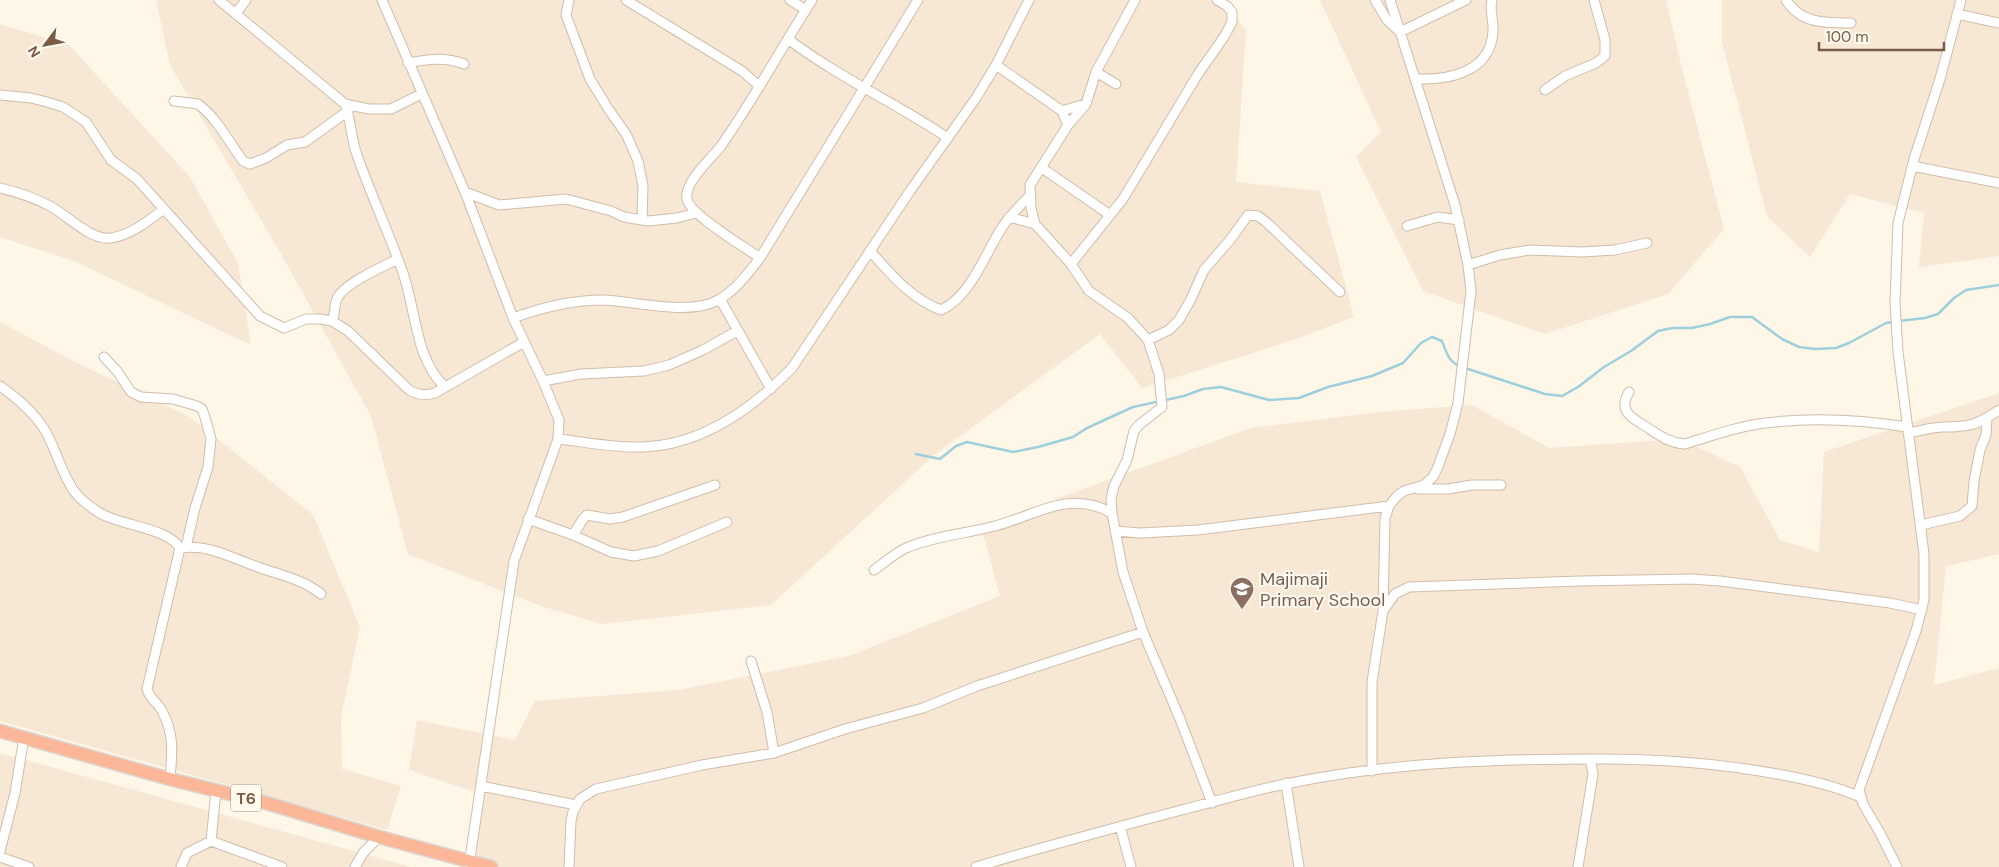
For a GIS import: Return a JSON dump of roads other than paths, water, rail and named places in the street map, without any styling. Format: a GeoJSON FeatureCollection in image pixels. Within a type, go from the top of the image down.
{"type":"FeatureCollection","features":[{"type":"Feature","properties":{"kind":"highway","name":"T6"},"geometry":{"type":"LineString","coordinates":[[0,731],[216,792],[270,804],[469,864],[491,867]]}},
{"type":"Feature","properties":{"kind":"street"},"geometry":{"type":"LineString","coordinates":[[219,0],[346,108],[353,142],[398,259],[411,301],[424,356],[435,377],[444,386]]}},
{"type":"Feature","properties":{"kind":"street"},"geometry":{"type":"LineString","coordinates":[[236,13],[246,0]]}},
{"type":"Feature","properties":{"kind":"street"},"geometry":{"type":"LineString","coordinates":[[382,0],[421,94],[465,192],[513,318],[543,380],[559,420],[558,439],[514,561],[469,864]]}},
{"type":"Feature","properties":{"kind":"street"},"geometry":{"type":"LineString","coordinates":[[569,0],[566,15],[590,79],[608,110],[626,134],[638,161],[644,186],[642,220]]}},
{"type":"Feature","properties":{"kind":"street"},"geometry":{"type":"LineString","coordinates":[[626,0],[742,71],[759,86]]}},
{"type":"Feature","properties":{"kind":"street"},"geometry":{"type":"LineString","coordinates":[[790,0],[806,10]]}},
{"type":"Feature","properties":{"kind":"street"},"geometry":{"type":"LineString","coordinates":[[760,258],[696,213],[687,200],[686,191],[690,182],[720,147],[780,56],[812,0]]}},
{"type":"Feature","properties":{"kind":"street"},"geometry":{"type":"LineString","coordinates":[[513,318],[553,305],[579,302],[604,300],[680,308],[720,299],[742,280],[760,258],[918,0]]}},
{"type":"Feature","properties":{"kind":"street"},"geometry":{"type":"LineString","coordinates":[[558,439],[644,447],[695,438],[721,425],[771,389],[792,368],[976,98],[996,65],[1029,0]]}},
{"type":"Feature","properties":{"kind":"street"},"geometry":{"type":"LineString","coordinates":[[1135,0],[1096,72],[1086,104],[1068,125],[1030,185],[1031,208],[1035,224],[1071,264],[1089,291],[1128,318],[1148,340],[1159,374],[1162,401],[1160,410],[1139,425],[1134,431],[1127,460],[1114,486],[1111,499],[1114,530],[1123,572],[1143,632],[1180,718],[1212,802]]}},
{"type":"Feature","properties":{"kind":"street"},"geometry":{"type":"LineString","coordinates":[[1071,264],[1132,185],[1182,98],[1218,47],[1232,22],[1232,12],[1227,6],[1217,0]]}},
{"type":"Feature","properties":{"kind":"street"},"geometry":{"type":"LineString","coordinates":[[1375,0],[1387,20],[1400,32]]}},
{"type":"Feature","properties":{"kind":"street"},"geometry":{"type":"LineString","coordinates":[[1390,0],[1417,79],[1458,220],[1468,265],[1471,291],[1461,384],[1450,434],[1433,477],[1424,486],[1417,489]]}},
{"type":"Feature","properties":{"kind":"street"},"geometry":{"type":"LineString","coordinates":[[1400,32],[1466,0]]}},
{"type":"Feature","properties":{"kind":"street"},"geometry":{"type":"LineString","coordinates":[[1417,79],[1432,79],[1458,74],[1478,65],[1486,55],[1492,39],[1490,7],[1492,0]]}},
{"type":"Feature","properties":{"kind":"street"},"geometry":{"type":"LineString","coordinates":[[1545,90],[1565,76],[1596,63],[1605,56],[1605,40],[1594,0]]}},
{"type":"Feature","properties":{"kind":"street"},"geometry":{"type":"LineString","coordinates":[[1786,0],[1790,6],[1806,19],[1821,23],[1850,23]]}},
{"type":"Feature","properties":{"kind":"street"},"geometry":{"type":"LineString","coordinates":[[1897,867],[1860,797],[1861,783],[1914,639],[1922,610],[1925,587],[1921,525],[1897,338],[1895,303],[1898,223],[1912,166],[1940,79],[1962,0]]}},
{"type":"Feature","properties":{"kind":"street"},"geometry":{"type":"LineString","coordinates":[[1957,14],[1999,23]]}},
{"type":"Feature","properties":{"kind":"street"},"geometry":{"type":"LineString","coordinates":[[788,39],[812,58],[865,86],[948,138]]}},
{"type":"Feature","properties":{"kind":"street"},"geometry":{"type":"LineString","coordinates":[[408,63],[440,59],[464,64]]}},
{"type":"Feature","properties":{"kind":"street"},"geometry":{"type":"LineString","coordinates":[[996,65],[1062,111],[1068,125]]}},
{"type":"Feature","properties":{"kind":"street"},"geometry":{"type":"LineString","coordinates":[[1096,72],[1116,84]]}},
{"type":"Feature","properties":{"kind":"street"},"geometry":{"type":"LineString","coordinates":[[174,101],[201,106],[215,120],[243,161],[250,164],[266,158],[287,145],[305,142],[346,108],[391,110],[421,94]]}},
{"type":"Feature","properties":{"kind":"street"},"geometry":{"type":"LineString","coordinates":[[0,95],[31,98],[76,114],[86,122],[110,160],[137,179],[260,316],[284,328],[306,319],[320,319],[332,322],[348,331],[409,390],[418,395],[435,393],[444,386],[524,342]]}},
{"type":"Feature","properties":{"kind":"street"},"geometry":{"type":"LineString","coordinates":[[1062,111],[1086,104]]}},
{"type":"Feature","properties":{"kind":"street"},"geometry":{"type":"LineString","coordinates":[[1912,166],[1999,183]]}},
{"type":"Feature","properties":{"kind":"street"},"geometry":{"type":"LineString","coordinates":[[1042,168],[1110,215]]}},
{"type":"Feature","properties":{"kind":"street"},"geometry":{"type":"LineString","coordinates":[[0,188],[42,202],[91,233],[101,237],[110,238],[132,230],[164,209]]}},
{"type":"Feature","properties":{"kind":"street"},"geometry":{"type":"LineString","coordinates":[[465,192],[499,205],[566,199],[610,211],[624,217],[642,220],[663,220],[696,213]]}},
{"type":"Feature","properties":{"kind":"street"},"geometry":{"type":"LineString","coordinates":[[870,252],[912,294],[926,304],[941,310],[958,298],[973,278],[1009,217],[1031,194]]}},
{"type":"Feature","properties":{"kind":"street"},"geometry":{"type":"LineString","coordinates":[[1148,340],[1170,330],[1179,320],[1204,270],[1230,240],[1248,215],[1258,216],[1266,222],[1340,292]]}},
{"type":"Feature","properties":{"kind":"street"},"geometry":{"type":"LineString","coordinates":[[1009,217],[1035,224]]}},
{"type":"Feature","properties":{"kind":"street"},"geometry":{"type":"LineString","coordinates":[[1407,226],[1438,217],[1458,220]]}},
{"type":"Feature","properties":{"kind":"street"},"geometry":{"type":"LineString","coordinates":[[1468,265],[1500,254],[1530,250],[1582,252],[1614,250],[1647,243]]}},
{"type":"Feature","properties":{"kind":"street"},"geometry":{"type":"LineString","coordinates":[[332,322],[339,294],[362,277],[398,259]]}},
{"type":"Feature","properties":{"kind":"street"},"geometry":{"type":"LineString","coordinates":[[720,299],[771,389]]}},
{"type":"Feature","properties":{"kind":"street"},"geometry":{"type":"LineString","coordinates":[[543,380],[581,374],[644,371],[669,365],[703,350],[737,331]]}},
{"type":"Feature","properties":{"kind":"street"},"geometry":{"type":"LineString","coordinates":[[104,357],[130,392],[142,397],[173,399],[197,406],[206,417],[211,440],[208,467],[183,548],[147,689],[162,710],[172,735],[170,779]]}},
{"type":"Feature","properties":{"kind":"street"},"geometry":{"type":"LineString","coordinates":[[0,386],[21,402],[45,432],[72,489],[83,501],[104,517],[159,534],[169,538],[183,548],[195,547],[225,554],[288,577],[321,594]]}},
{"type":"Feature","properties":{"kind":"street"},"geometry":{"type":"LineString","coordinates":[[1629,392],[1626,397],[1625,408],[1630,418],[1658,436],[1676,443],[1685,444],[1743,428],[1779,422],[1871,422],[1908,430],[1943,427],[1957,428],[1972,425],[1999,410]]}},
{"type":"Feature","properties":{"kind":"street"},"geometry":{"type":"LineString","coordinates":[[1921,525],[1960,516],[1972,506],[1974,481],[1980,450],[1986,435],[1987,418]]}},
{"type":"Feature","properties":{"kind":"street"},"geometry":{"type":"LineString","coordinates":[[1972,425],[1986,435]]}},
{"type":"Feature","properties":{"kind":"street"},"geometry":{"type":"LineString","coordinates":[[573,535],[582,519],[587,515],[610,519],[623,517],[715,485]]}},
{"type":"Feature","properties":{"kind":"street"},"geometry":{"type":"LineString","coordinates":[[1372,770],[1372,682],[1383,611],[1385,518],[1389,506],[1396,496],[1404,491],[1501,485]]}},
{"type":"Feature","properties":{"kind":"street"},"geometry":{"type":"LineString","coordinates":[[874,570],[904,549],[928,540],[997,526],[1053,505],[1089,505],[1102,507],[1112,513]]}},
{"type":"Feature","properties":{"kind":"street"},"geometry":{"type":"LineString","coordinates":[[1114,530],[1140,533],[1198,530],[1389,506]]}},
{"type":"Feature","properties":{"kind":"street"},"geometry":{"type":"LineString","coordinates":[[528,519],[573,535],[611,552],[634,556],[658,551],[727,522]]}},
{"type":"Feature","properties":{"kind":"street"},"geometry":{"type":"LineString","coordinates":[[1383,611],[1395,594],[1410,587],[1580,581],[1691,580],[1720,581],[1922,610]]}},
{"type":"Feature","properties":{"kind":"street"},"geometry":{"type":"LineString","coordinates":[[569,867],[571,822],[576,805],[584,795],[596,789],[617,783],[774,752],[845,729],[923,708],[977,686],[1143,632]]}},
{"type":"Feature","properties":{"kind":"street"},"geometry":{"type":"LineString","coordinates":[[751,661],[767,712],[774,752]]}},
{"type":"Feature","properties":{"kind":"street"},"geometry":{"type":"LineString","coordinates":[[0,851],[2,836],[15,793],[24,737]]}},
{"type":"Feature","properties":{"kind":"street"},"geometry":{"type":"LineString","coordinates":[[976,867],[1059,842],[1212,802],[1286,784],[1372,770],[1513,759],[1670,760],[1734,766],[1798,778],[1841,788],[1860,797]]}},
{"type":"Feature","properties":{"kind":"street"},"geometry":{"type":"LineString","coordinates":[[1578,867],[1593,774],[1590,759]]}},
{"type":"Feature","properties":{"kind":"street"},"geometry":{"type":"LineString","coordinates":[[1286,784],[1299,867]]}},
{"type":"Feature","properties":{"kind":"street"},"geometry":{"type":"LineString","coordinates":[[481,786],[576,805]]}},
{"type":"Feature","properties":{"kind":"street"},"geometry":{"type":"LineString","coordinates":[[211,841],[216,792]]}},
{"type":"Feature","properties":{"kind":"street"},"geometry":{"type":"LineString","coordinates":[[1120,826],[1131,867]]}},
{"type":"Feature","properties":{"kind":"street"},"geometry":{"type":"LineString","coordinates":[[355,867],[363,854],[379,837]]}},
{"type":"Feature","properties":{"kind":"street"},"geometry":{"type":"LineString","coordinates":[[181,867],[187,853],[211,841],[282,867]]}},
{"type":"Feature","properties":{"kind":"street"},"geometry":{"type":"LineString","coordinates":[[0,857],[29,867]]}},
{"type":"Feature","properties":{"kind":"waterway"},"geometry":{"type":"LineString","coordinates":[[1899,321],[1925,318],[1938,314],[1954,298],[1966,290],[1999,285]]}},
{"type":"Feature","properties":{"kind":"waterway"},"geometry":{"type":"LineString","coordinates":[[1465,368],[1545,394],[1562,396],[1578,387],[1658,331],[1672,328],[1692,328],[1730,317],[1752,317],[1782,339],[1799,347],[1815,349],[1836,348],[1886,323],[1893,322]]}},
{"type":"Feature","properties":{"kind":"waterway"},"geometry":{"type":"LineString","coordinates":[[916,454],[940,459],[956,446],[967,442],[1013,452],[1038,447],[1073,437],[1087,428],[1133,407],[1184,396],[1203,389],[1221,387],[1269,400],[1299,398],[1328,387],[1372,376],[1403,363],[1421,343],[1432,337],[1442,341],[1453,362],[1460,366]]}},
{"type":"Feature","properties":{"kind":"place","name":"Majimaji Primary School"},"geometry":{"type":"Point","coordinates":[1242,610]}}]}
